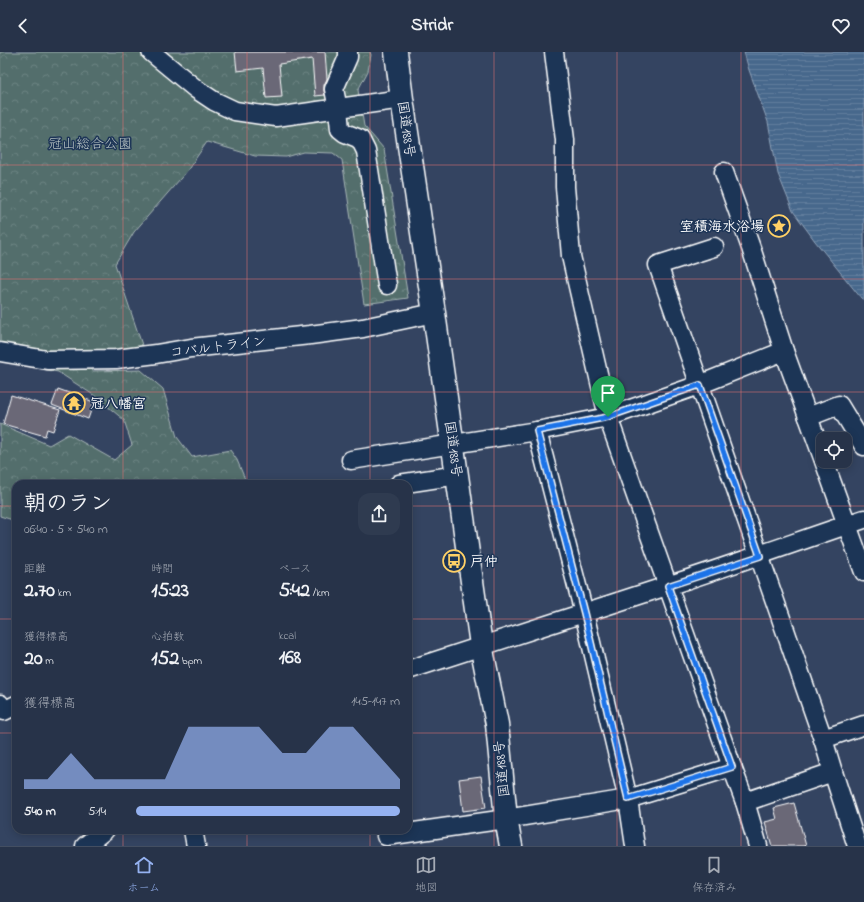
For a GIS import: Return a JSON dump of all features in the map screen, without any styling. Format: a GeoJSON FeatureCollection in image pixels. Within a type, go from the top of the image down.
{"type":"FeatureCollection","features":[{"type":"Feature","properties":{"kind":"highway","name":"国道188号"},"geometry":{"type":"LineString","coordinates":[[396,52],[458,475],[481,645],[497,724],[506,819],[511,846]]}},
{"type":"Feature","properties":{"kind":"street"},"geometry":{"type":"LineString","coordinates":[[151,52],[202,93],[214,101],[235,111],[276,117],[402,99]]}},
{"type":"Feature","properties":{"kind":"street"},"geometry":{"type":"LineString","coordinates":[[348,52],[348,56],[334,89],[340,129],[345,134],[360,139],[366,150],[387,285]]}},
{"type":"Feature","properties":{"kind":"street"},"geometry":{"type":"LineString","coordinates":[[554,52],[565,140],[565,187],[572,256],[608,417],[745,802],[758,846]]}},
{"type":"Feature","properties":{"kind":"street"},"geometry":{"type":"LineString","coordinates":[[724,172],[751,248],[784,351],[816,438]]}},
{"type":"Feature","properties":{"kind":"street"},"geometry":{"type":"LineString","coordinates":[[714,247],[658,265],[823,738],[857,846]]}},
{"type":"Feature","properties":{"kind":"street","name":"コバルトライン"},"geometry":{"type":"LineString","coordinates":[[0,352],[46,360],[116,359],[191,348],[363,328],[434,313]]}},
{"type":"Feature","properties":{"kind":"street"},"geometry":{"type":"LineString","coordinates":[[351,460],[537,431],[608,417],[700,385],[784,351]]}},
{"type":"Feature","properties":{"kind":"street"},"geometry":{"type":"LineString","coordinates":[[808,417],[839,405],[864,446]]}},
{"type":"Feature","properties":{"kind":"street"},"geometry":{"type":"LineString","coordinates":[[537,431],[584,613],[628,799],[635,846]]}},
{"type":"Feature","properties":{"kind":"street"},"geometry":{"type":"LineString","coordinates":[[828,468],[856,522],[864,572]]}},
{"type":"Feature","properties":{"kind":"street"},"geometry":{"type":"LineString","coordinates":[[412,482],[458,475]]}},
{"type":"Feature","properties":{"kind":"street"},"geometry":{"type":"LineString","coordinates":[[412,669],[481,645],[760,556],[856,522]]}},
{"type":"Feature","properties":{"kind":"street"},"geometry":{"type":"LineString","coordinates":[[0,704],[4,710],[12,707]]}},
{"type":"Feature","properties":{"kind":"street"},"geometry":{"type":"LineString","coordinates":[[823,738],[864,725]]}},
{"type":"Feature","properties":{"kind":"street"},"geometry":{"type":"LineString","coordinates":[[412,833],[628,799],[732,767]]}},
{"type":"Feature","properties":{"kind":"street"},"geometry":{"type":"LineString","coordinates":[[745,802],[833,772]]}},
{"type":"Feature","properties":{"kind":"street"},"geometry":{"type":"LineString","coordinates":[[85,846],[100,834]]}},
{"type":"Feature","properties":{"kind":"street"},"geometry":{"type":"LineString","coordinates":[[194,834],[196,846]]}},
{"type":"Feature","properties":{"kind":"street"},"geometry":{"type":"LineString","coordinates":[[386,837],[406,834]]}},
{"type":"Feature","properties":{"kind":"green space","name":"冠山総合公園"},"geometry":{"type":"Polygon","coordinates":[[[0,52],[370,52],[371,55],[368,71],[358,90],[364,126],[384,149],[408,298],[364,304],[342,160],[333,153],[304,152],[286,157],[255,156],[207,142],[187,171],[134,232],[115,264],[143,348],[79,353],[93,371],[141,370],[163,389],[177,437],[192,457],[230,450],[237,460],[245,480],[12,480],[12,520],[0,516],[0,424],[49,445],[68,434],[114,460],[132,445],[124,420],[95,396],[58,372],[26,366],[6,347],[0,346],[0,52]]]}},
{"type":"Feature","properties":{"kind":"water"},"geometry":{"type":"Polygon","coordinates":[[[744,52],[864,52],[864,300],[815,241],[793,211],[778,174],[768,122],[744,52]]]}},
{"type":"Feature","properties":{"kind":"building"},"geometry":{"type":"Polygon","coordinates":[[[235,52],[325,52],[327,79],[324,85],[325,95],[315,96],[312,59],[279,64],[282,97],[266,98],[263,68],[237,71],[235,52]]]}},
{"type":"Feature","properties":{"kind":"building"},"geometry":{"type":"Polygon","coordinates":[[[58,389],[94,402],[88,419],[52,405],[58,389]]]}},
{"type":"Feature","properties":{"kind":"building"},"geometry":{"type":"Polygon","coordinates":[[[11,395],[60,410],[53,431],[47,429],[45,436],[3,424],[11,395]]]}},
{"type":"Feature","properties":{"kind":"building"},"geometry":{"type":"Polygon","coordinates":[[[481,776],[486,808],[463,811],[459,779],[481,776]]]}},
{"type":"Feature","properties":{"kind":"building"},"geometry":{"type":"Polygon","coordinates":[[[794,803],[806,846],[772,846],[765,822],[777,819],[774,808],[794,803]]]}},
{"type":"Feature","properties":{"kind":"place","name":"室積海水浴場"},"geometry":{"type":"Point","coordinates":[779,226]}},
{"type":"Feature","properties":{"kind":"place","name":"冠八幡宮"},"geometry":{"type":"Point","coordinates":[74,403]}},
{"type":"Feature","properties":{"kind":"place","name":"戸仲"},"geometry":{"type":"Point","coordinates":[454,561]}},
{"type":"Feature","properties":{"kind":"route"},"geometry":{"type":"LineString","coordinates":[[700,385],[760,556],[668,586],[732,767],[628,799],[584,613],[537,431],[608,417],[700,385]]}}]}
